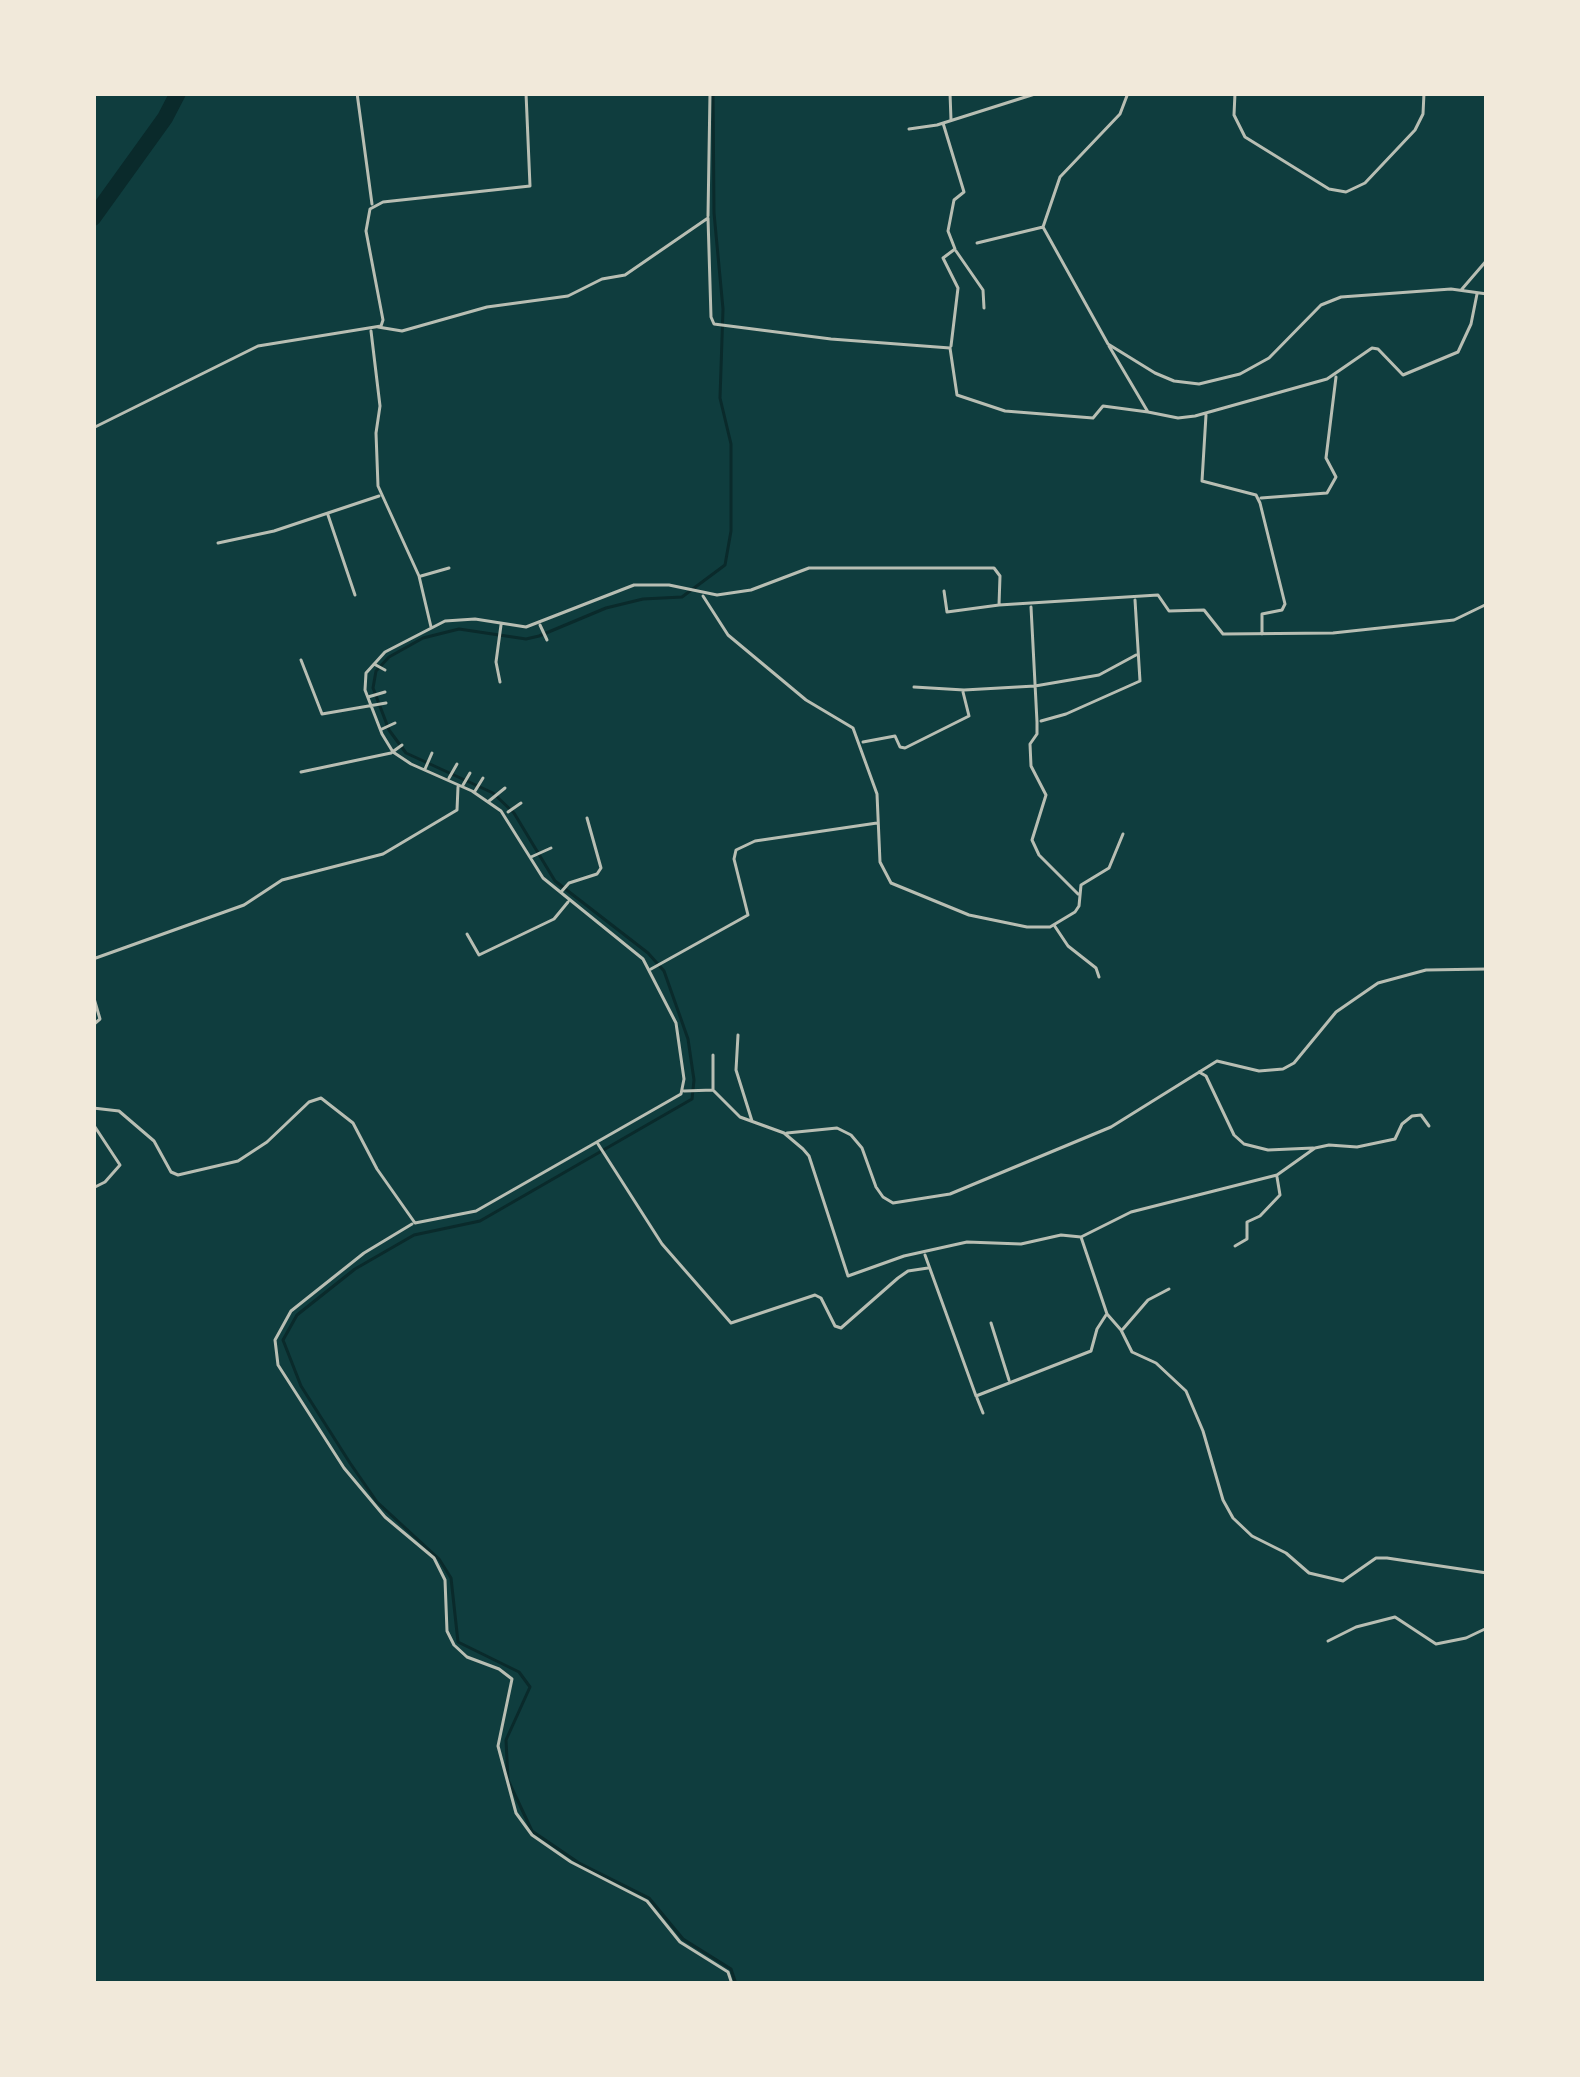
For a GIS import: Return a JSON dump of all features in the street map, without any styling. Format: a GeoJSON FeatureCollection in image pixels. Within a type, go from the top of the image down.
{"type":"FeatureCollection","features":[{"type":"Feature","properties":{"kind":"street"},"geometry":{"type":"LineString","coordinates":[[357,93],[372,206],[365,217],[383,320],[378,328]]}},
{"type":"Feature","properties":{"kind":"street"},"geometry":{"type":"LineString","coordinates":[[372,206],[530,186],[526,93]]}},
{"type":"Feature","properties":{"kind":"street"},"geometry":{"type":"LineString","coordinates":[[710,93],[708,218],[714,324],[831,340],[950,348]]}},
{"type":"Feature","properties":{"kind":"street"},"geometry":{"type":"LineString","coordinates":[[950,93],[951,120]]}},
{"type":"Feature","properties":{"kind":"street"},"geometry":{"type":"LineString","coordinates":[[909,129],[1038,93]]}},
{"type":"Feature","properties":{"kind":"street"},"geometry":{"type":"LineString","coordinates":[[1128,93],[1120,114],[1060,177],[1043,227],[1148,412]]}},
{"type":"Feature","properties":{"kind":"street"},"geometry":{"type":"LineString","coordinates":[[1235,93],[1234,115],[1245,136],[1329,189],[1346,192],[1365,183],[1415,130],[1423,114],[1424,93]]}},
{"type":"Feature","properties":{"kind":"street"},"geometry":{"type":"LineString","coordinates":[[943,123],[964,193],[953,200],[949,228],[955,249],[983,290],[984,308]]}},
{"type":"Feature","properties":{"kind":"street"},"geometry":{"type":"LineString","coordinates":[[93,428],[280,339],[378,328],[402,331],[487,308],[568,296],[602,279],[626,274],[708,218]]}},
{"type":"Feature","properties":{"kind":"street"},"geometry":{"type":"LineString","coordinates":[[977,243],[1043,227]]}},
{"type":"Feature","properties":{"kind":"street"},"geometry":{"type":"LineString","coordinates":[[955,249],[943,258],[958,288],[950,348],[957,394],[989,406],[1093,418],[1103,406],[1178,418],[1278,396],[1336,373],[1372,348],[1403,375],[1458,352],[1478,292]]}},
{"type":"Feature","properties":{"kind":"street"},"geometry":{"type":"LineString","coordinates":[[1462,289],[1487,260]]}},
{"type":"Feature","properties":{"kind":"street"},"geometry":{"type":"LineString","coordinates":[[1108,344],[1155,373],[1198,384],[1255,367],[1329,300],[1462,289],[1487,294]]}},
{"type":"Feature","properties":{"kind":"street"},"geometry":{"type":"LineString","coordinates":[[370,329],[380,406],[376,433],[380,495],[419,576],[431,627]]}},
{"type":"Feature","properties":{"kind":"street"},"geometry":{"type":"LineString","coordinates":[[1206,413],[1202,482],[1259,498],[1327,493],[1336,477],[1326,458],[1336,373]]}},
{"type":"Feature","properties":{"kind":"street"},"geometry":{"type":"LineString","coordinates":[[218,543],[274,531],[380,495]]}},
{"type":"Feature","properties":{"kind":"street"},"geometry":{"type":"LineString","coordinates":[[1259,498],[1285,604],[1282,610],[1262,614],[1262,636]]}},
{"type":"Feature","properties":{"kind":"street"},"geometry":{"type":"LineString","coordinates":[[327,513],[356,595]]}},
{"type":"Feature","properties":{"kind":"street"},"geometry":{"type":"LineString","coordinates":[[419,576],[448,568]]}},
{"type":"Feature","properties":{"kind":"street"},"geometry":{"type":"LineString","coordinates":[[394,752],[367,697],[364,680],[397,649],[431,627],[461,618],[500,631],[540,625],[634,585],[700,592],[751,590],[809,568],[994,568],[1000,575],[999,605]]}},
{"type":"Feature","properties":{"kind":"street"},"geometry":{"type":"LineString","coordinates":[[944,591],[947,612],[1159,595],[1169,611],[1204,610],[1223,634],[1262,636],[1454,620],[1487,604]]}},
{"type":"Feature","properties":{"kind":"street"},"geometry":{"type":"LineString","coordinates":[[700,592],[728,635],[806,700],[853,728],[877,794],[880,862],[891,884],[985,919],[1027,927],[1054,925],[1075,912],[1081,885],[1116,859],[1123,834]]}},
{"type":"Feature","properties":{"kind":"street"},"geometry":{"type":"LineString","coordinates":[[1037,722],[1140,681],[1135,598]]}},
{"type":"Feature","properties":{"kind":"street"},"geometry":{"type":"LineString","coordinates":[[1031,605],[1037,734],[1030,744],[1030,766],[1046,795],[1032,840],[1039,855],[1081,896]]}},
{"type":"Feature","properties":{"kind":"street"},"geometry":{"type":"LineString","coordinates":[[540,625],[546,638]]}},
{"type":"Feature","properties":{"kind":"street"},"geometry":{"type":"LineString","coordinates":[[500,631],[496,662],[500,682]]}},
{"type":"Feature","properties":{"kind":"street"},"geometry":{"type":"LineString","coordinates":[[914,687],[1035,686],[1100,675],[1136,655]]}},
{"type":"Feature","properties":{"kind":"street"},"geometry":{"type":"LineString","coordinates":[[302,660],[319,712],[385,703]]}},
{"type":"Feature","properties":{"kind":"street"},"geometry":{"type":"LineString","coordinates":[[861,742],[895,736],[905,748],[969,716],[964,690]]}},
{"type":"Feature","properties":{"kind":"street"},"geometry":{"type":"LineString","coordinates":[[367,697],[384,692]]}},
{"type":"Feature","properties":{"kind":"street"},"geometry":{"type":"LineString","coordinates":[[381,730],[392,724]]}},
{"type":"Feature","properties":{"kind":"street"},"geometry":{"type":"LineString","coordinates":[[394,752],[402,745]]}},
{"type":"Feature","properties":{"kind":"street"},"geometry":{"type":"LineString","coordinates":[[301,772],[394,752],[428,762],[513,808],[543,878],[651,969],[676,1023],[686,1092]]}},
{"type":"Feature","properties":{"kind":"street"},"geometry":{"type":"LineString","coordinates":[[451,775],[457,764]]}},
{"type":"Feature","properties":{"kind":"street"},"geometry":{"type":"LineString","coordinates":[[476,790],[483,779]]}},
{"type":"Feature","properties":{"kind":"street"},"geometry":{"type":"LineString","coordinates":[[93,959],[244,905],[282,880],[383,854],[457,810],[464,780]]}},
{"type":"Feature","properties":{"kind":"street"},"geometry":{"type":"LineString","coordinates":[[491,799],[503,790]]}},
{"type":"Feature","properties":{"kind":"street"},"geometry":{"type":"LineString","coordinates":[[562,891],[601,868],[587,818]]}},
{"type":"Feature","properties":{"kind":"street"},"geometry":{"type":"LineString","coordinates":[[651,969],[748,915],[734,860],[736,850],[755,841],[879,823]]}},
{"type":"Feature","properties":{"kind":"street"},"geometry":{"type":"LineString","coordinates":[[534,856],[548,849]]}},
{"type":"Feature","properties":{"kind":"street"},"geometry":{"type":"LineString","coordinates":[[467,934],[479,955],[554,919],[569,900]]}},
{"type":"Feature","properties":{"kind":"street"},"geometry":{"type":"LineString","coordinates":[[1054,925],[1068,946],[1096,968],[1099,977]]}},
{"type":"Feature","properties":{"kind":"street"},"geometry":{"type":"LineString","coordinates":[[713,1055],[713,1090],[740,1118],[784,1133],[837,1128],[862,1148],[883,1197],[893,1203],[916,1202],[965,1189],[1112,1127],[1217,1061],[1258,1071],[1283,1070],[1336,1012],[1378,983],[1426,970],[1487,969]]}},
{"type":"Feature","properties":{"kind":"street"},"geometry":{"type":"LineString","coordinates":[[93,995],[100,1019],[93,1025]]}},
{"type":"Feature","properties":{"kind":"street"},"geometry":{"type":"LineString","coordinates":[[738,1035],[737,1079],[753,1123]]}},
{"type":"Feature","properties":{"kind":"street"},"geometry":{"type":"LineString","coordinates":[[1199,1072],[1206,1076],[1234,1135],[1244,1144],[1268,1150],[1329,1145],[1357,1148],[1395,1139],[1412,1116],[1421,1115],[1429,1126]]}},
{"type":"Feature","properties":{"kind":"street"},"geometry":{"type":"LineString","coordinates":[[713,1090],[686,1092],[476,1211],[414,1223],[364,1253],[291,1311],[275,1340],[278,1365],[344,1468],[385,1517],[434,1558],[445,1580],[447,1631],[454,1646],[466,1657],[512,1679],[498,1746],[516,1813],[532,1835],[571,1862],[647,1901],[680,1942],[728,1972],[732,1984]]}},
{"type":"Feature","properties":{"kind":"street"},"geometry":{"type":"LineString","coordinates":[[93,1108],[118,1111],[154,1141],[170,1172],[178,1175],[238,1161],[267,1142],[309,1102],[321,1098],[353,1123],[414,1223]]}},
{"type":"Feature","properties":{"kind":"street"},"geometry":{"type":"LineString","coordinates":[[93,1124],[120,1165],[93,1188]]}},
{"type":"Feature","properties":{"kind":"street"},"geometry":{"type":"LineString","coordinates":[[784,1133],[809,1156],[844,1273],[858,1275],[904,1256],[967,1242],[1021,1244],[1061,1235],[1081,1237],[1145,1208],[1277,1175],[1315,1148]]}},
{"type":"Feature","properties":{"kind":"street"},"geometry":{"type":"LineString","coordinates":[[597,1143],[662,1244],[731,1323],[815,1295],[841,1328],[908,1271],[928,1268]]}},
{"type":"Feature","properties":{"kind":"street"},"geometry":{"type":"LineString","coordinates":[[1235,1246],[1247,1239],[1247,1222],[1280,1196],[1277,1175]]}},
{"type":"Feature","properties":{"kind":"street"},"geometry":{"type":"LineString","coordinates":[[1081,1237],[1106,1314],[1135,1356],[1156,1363],[1186,1391],[1222,1500],[1238,1526],[1286,1553],[1309,1573],[1336,1582],[1376,1558],[1487,1573]]}},
{"type":"Feature","properties":{"kind":"street"},"geometry":{"type":"LineString","coordinates":[[925,1253],[982,1413]]}},
{"type":"Feature","properties":{"kind":"street"},"geometry":{"type":"LineString","coordinates":[[1121,1330],[1148,1300],[1169,1289]]}},
{"type":"Feature","properties":{"kind":"street"},"geometry":{"type":"LineString","coordinates":[[976,1396],[1091,1352],[1096,1329],[1106,1314]]}},
{"type":"Feature","properties":{"kind":"street"},"geometry":{"type":"LineString","coordinates":[[991,1323],[1010,1382]]}},
{"type":"Feature","properties":{"kind":"street"},"geometry":{"type":"LineString","coordinates":[[1328,1641],[1356,1627],[1395,1617],[1436,1644],[1487,1628]]}},
{"type":"Feature","properties":{"kind":"waterway"},"geometry":{"type":"LineString","coordinates":[[93,218],[178,93]]}},
{"type":"Feature","properties":{"kind":"waterway"},"geometry":{"type":"LineString","coordinates":[[713,93],[714,213],[723,309],[720,398],[731,444],[731,531],[725,565],[682,597],[643,599],[606,608],[539,636],[526,639],[459,629],[423,638],[389,657],[376,671],[373,688],[389,730],[406,753],[493,793],[514,813],[555,881],[648,953],[664,971],[688,1039],[692,1099],[480,1221],[414,1235],[355,1269],[297,1315],[283,1340],[301,1386],[377,1502],[439,1559],[451,1578],[458,1642],[519,1672],[530,1687],[506,1740],[508,1780],[532,1831],[579,1863],[649,1898],[683,1939],[731,1969],[736,1984]]}}]}
